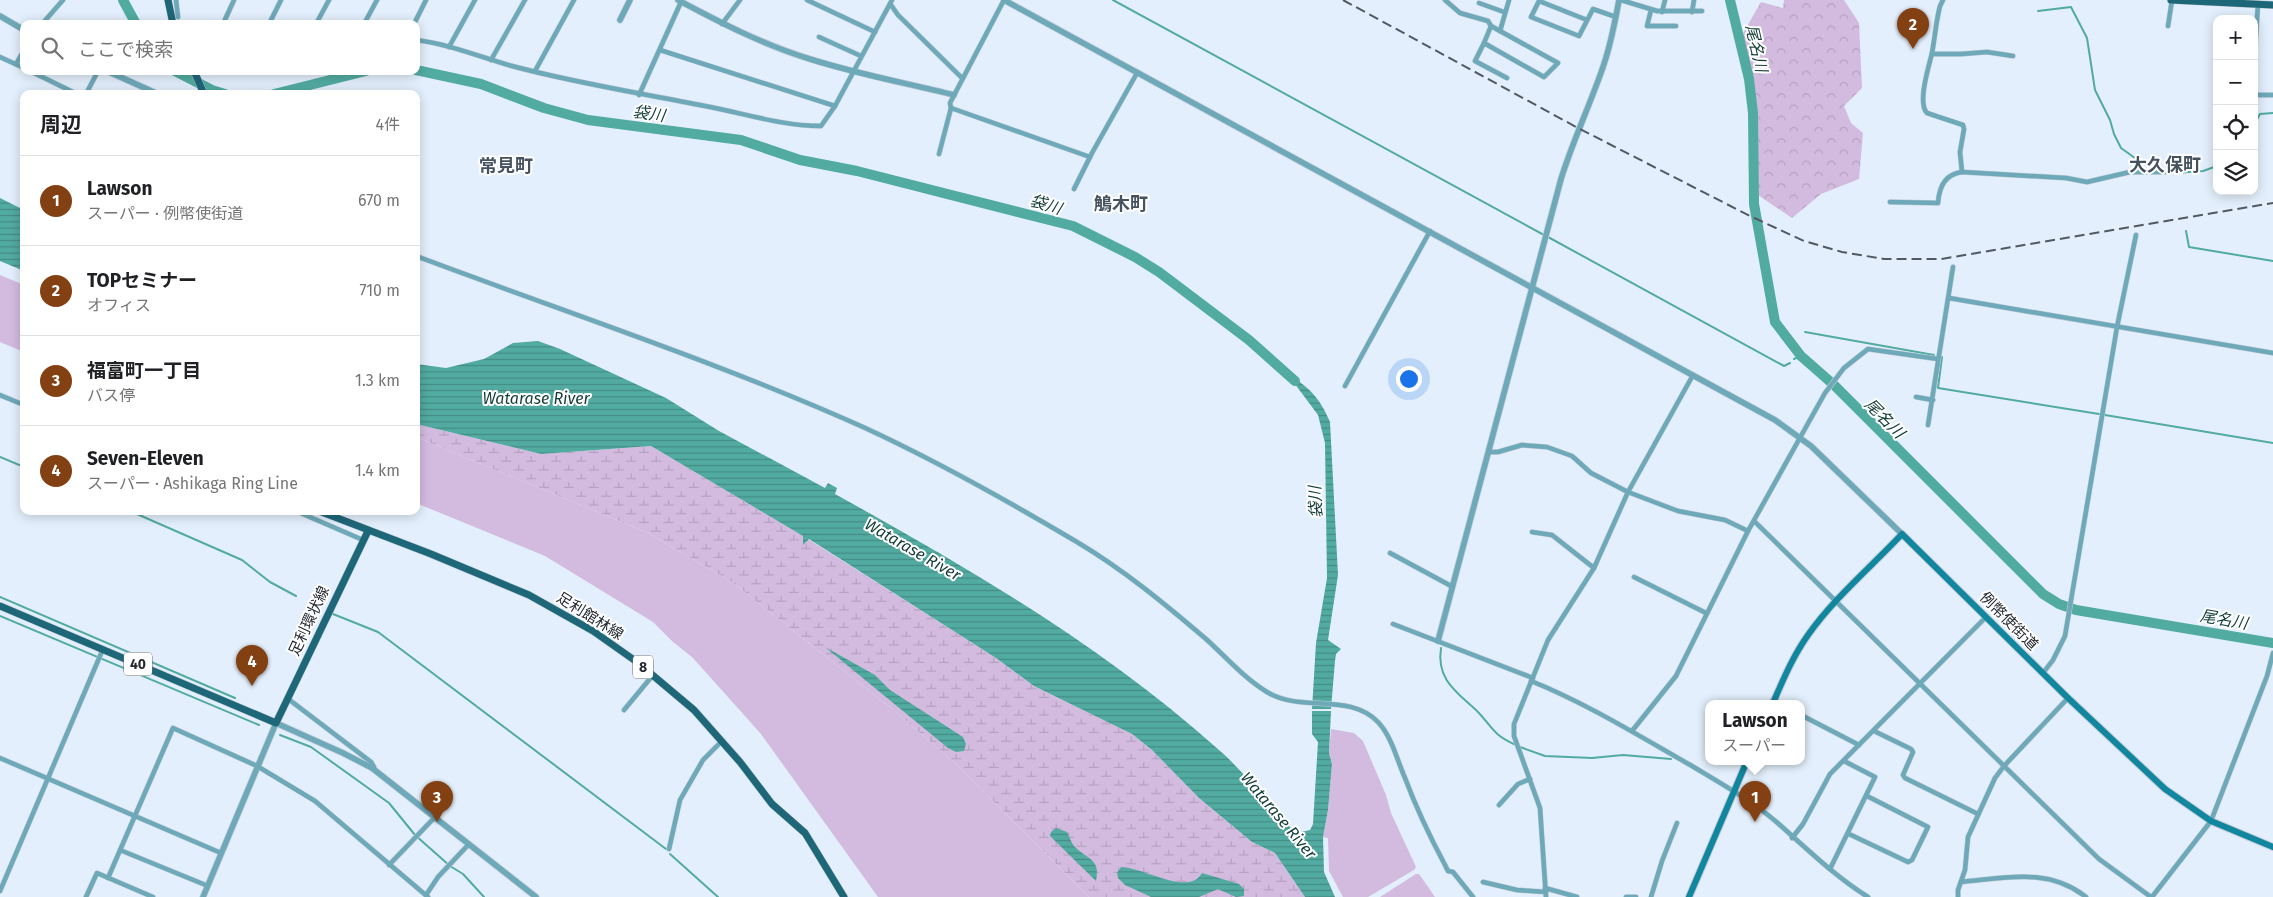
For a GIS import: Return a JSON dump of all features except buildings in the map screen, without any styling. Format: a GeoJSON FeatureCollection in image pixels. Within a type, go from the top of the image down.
{"type":"FeatureCollection","features":[{"type":"Feature","properties":{"kind":"main road"},"geometry":{"type":"LineString","coordinates":[[168,0],[172,20]]}},
{"type":"Feature","properties":{"kind":"main road"},"geometry":{"type":"LineString","coordinates":[[2172,0],[2271,3]]}},
{"type":"Feature","properties":{"kind":"main road"},"geometry":{"type":"LineString","coordinates":[[196,75],[202,90]]}},
{"type":"Feature","properties":{"kind":"main road","name":"足利館林線"},"geometry":{"type":"LineString","coordinates":[[328,515],[431,554],[529,595],[592,631],[654,675],[694,710],[722,741],[772,804],[804,833],[844,897]]}},
{"type":"Feature","properties":{"kind":"main road","name":"足利環状線"},"geometry":{"type":"LineString","coordinates":[[276,723],[368,531]]}},
{"type":"Feature","properties":{"kind":"main road"},"geometry":{"type":"LineString","coordinates":[[1775,700],[1788,668],[1808,635],[1836,601],[1902,534]]}},
{"type":"Feature","properties":{"kind":"main road","name":"例幣使街道"},"geometry":{"type":"LineString","coordinates":[[1902,534],[2068,698],[2165,789],[2211,821],[2273,847]]}},
{"type":"Feature","properties":{"kind":"main road","name":"40"},"geometry":{"type":"LineString","coordinates":[[0,606],[276,723]]}},
{"type":"Feature","properties":{"kind":"main road"},"geometry":{"type":"LineString","coordinates":[[1689,897],[1746,765]]}},
{"type":"Feature","properties":{"kind":"street"},"geometry":{"type":"LineString","coordinates":[[46,20],[63,0]]}},
{"type":"Feature","properties":{"kind":"street"},"geometry":{"type":"LineString","coordinates":[[176,0],[178,17]]}},
{"type":"Feature","properties":{"kind":"street"},"geometry":{"type":"LineString","coordinates":[[225,20],[234,0]]}},
{"type":"Feature","properties":{"kind":"street"},"geometry":{"type":"LineString","coordinates":[[271,20],[281,0]]}},
{"type":"Feature","properties":{"kind":"street"},"geometry":{"type":"LineString","coordinates":[[318,20],[328,0]]}},
{"type":"Feature","properties":{"kind":"street"},"geometry":{"type":"LineString","coordinates":[[366,20],[377,0]]}},
{"type":"Feature","properties":{"kind":"street"},"geometry":{"type":"LineString","coordinates":[[416,20],[426,0]]}},
{"type":"Feature","properties":{"kind":"street"},"geometry":{"type":"LineString","coordinates":[[449,47],[475,0]]}},
{"type":"Feature","properties":{"kind":"street"},"geometry":{"type":"LineString","coordinates":[[491,60],[525,0]]}},
{"type":"Feature","properties":{"kind":"street"},"geometry":{"type":"LineString","coordinates":[[535,71],[574,0]]}},
{"type":"Feature","properties":{"kind":"street"},"geometry":{"type":"LineString","coordinates":[[620,20],[630,0]]}},
{"type":"Feature","properties":{"kind":"street"},"geometry":{"type":"LineString","coordinates":[[722,24],[740,0]]}},
{"type":"Feature","properties":{"kind":"street"},"geometry":{"type":"LineString","coordinates":[[807,0],[875,32]]}},
{"type":"Feature","properties":{"kind":"street"},"geometry":{"type":"LineString","coordinates":[[939,154],[951,108],[950,103],[1004,0],[1775,420],[1800,436],[1902,534]]}},
{"type":"Feature","properties":{"kind":"street"},"geometry":{"type":"LineString","coordinates":[[1446,0],[1447,4],[1460,13],[1488,22],[1500,31],[1558,63],[1544,77],[1484,43]]}},
{"type":"Feature","properties":{"kind":"street"},"geometry":{"type":"LineString","coordinates":[[1500,31],[1509,0]]}},
{"type":"Feature","properties":{"kind":"street"},"geometry":{"type":"LineString","coordinates":[[1587,20],[1539,0],[1531,17],[1579,36],[1593,9],[1616,17]]}},
{"type":"Feature","properties":{"kind":"street"},"geometry":{"type":"LineString","coordinates":[[1438,641],[1570,150],[1603,66],[1620,0],[1662,12],[1702,12]]}},
{"type":"Feature","properties":{"kind":"street"},"geometry":{"type":"LineString","coordinates":[[1662,12],[1665,0]]}},
{"type":"Feature","properties":{"kind":"street"},"geometry":{"type":"LineString","coordinates":[[1692,12],[1694,0]]}},
{"type":"Feature","properties":{"kind":"street"},"geometry":{"type":"LineString","coordinates":[[1943,0],[1939,8],[1932,54],[1926,74],[1924,109],[1927,113],[1963,125],[1960,152],[1962,172]]}},
{"type":"Feature","properties":{"kind":"street"},"geometry":{"type":"LineString","coordinates":[[2168,26],[2172,0]]}},
{"type":"Feature","properties":{"kind":"street"},"geometry":{"type":"LineString","coordinates":[[639,95],[680,1],[722,24],[787,52],[954,95]]}},
{"type":"Feature","properties":{"kind":"street"},"geometry":{"type":"LineString","coordinates":[[420,41],[535,71],[639,95],[706,106],[775,121],[816,126],[824,124],[892,3]]}},
{"type":"Feature","properties":{"kind":"street"},"geometry":{"type":"LineString","coordinates":[[892,3],[898,16],[962,78]]}},
{"type":"Feature","properties":{"kind":"street"},"geometry":{"type":"LineString","coordinates":[[1479,3],[1504,12]]}},
{"type":"Feature","properties":{"kind":"street"},"geometry":{"type":"LineString","coordinates":[[2254,60],[2258,4]]}},
{"type":"Feature","properties":{"kind":"street"},"geometry":{"type":"LineString","coordinates":[[1651,10],[1647,26],[1676,26]]}},
{"type":"Feature","properties":{"kind":"street"},"geometry":{"type":"LineString","coordinates":[[0,16],[20,28]]}},
{"type":"Feature","properties":{"kind":"street"},"geometry":{"type":"LineString","coordinates":[[1492,26],[1476,60],[1507,78]]}},
{"type":"Feature","properties":{"kind":"street"},"geometry":{"type":"LineString","coordinates":[[820,37],[861,56]]}},
{"type":"Feature","properties":{"kind":"street"},"geometry":{"type":"LineString","coordinates":[[660,50],[835,106]]}},
{"type":"Feature","properties":{"kind":"street"},"geometry":{"type":"LineString","coordinates":[[1932,54],[1987,52],[2013,56]]}},
{"type":"Feature","properties":{"kind":"street"},"geometry":{"type":"LineString","coordinates":[[0,57],[20,66]]}},
{"type":"Feature","properties":{"kind":"street"},"geometry":{"type":"LineString","coordinates":[[16,64],[20,57]]}},
{"type":"Feature","properties":{"kind":"street"},"geometry":{"type":"LineString","coordinates":[[1074,189],[1138,73]]}},
{"type":"Feature","properties":{"kind":"street"},"geometry":{"type":"LineString","coordinates":[[38,75],[70,90]]}},
{"type":"Feature","properties":{"kind":"street"},"geometry":{"type":"LineString","coordinates":[[88,90],[96,75]]}},
{"type":"Feature","properties":{"kind":"street"},"geometry":{"type":"LineString","coordinates":[[116,75],[149,90]]}},
{"type":"Feature","properties":{"kind":"street"},"geometry":{"type":"LineString","coordinates":[[2258,95],[2273,95]]}},
{"type":"Feature","properties":{"kind":"street"},"geometry":{"type":"LineString","coordinates":[[951,108],[1090,157]]}},
{"type":"Feature","properties":{"kind":"street"},"geometry":{"type":"LineString","coordinates":[[1890,202],[1938,203],[1940,186],[1954,174],[1962,172],[2066,178],[2087,182],[2130,172],[2171,172]]}},
{"type":"Feature","properties":{"kind":"street"},"geometry":{"type":"LineString","coordinates":[[1345,386],[1430,231]]}},
{"type":"Feature","properties":{"kind":"street"},"geometry":{"type":"LineString","coordinates":[[2043,673],[2061,645],[2069,619],[2117,327],[2136,235]]}},
{"type":"Feature","properties":{"kind":"street"},"geometry":{"type":"LineString","coordinates":[[420,258],[778,392],[864,428],[982,487],[1119,568],[1176,614],[1246,677],[1266,692],[1286,701],[1345,706],[1363,711],[1374,718],[1384,730],[1418,810],[1448,871],[1453,872],[1473,897]]}},
{"type":"Feature","properties":{"kind":"street"},"geometry":{"type":"LineString","coordinates":[[1928,425],[1953,267]]}},
{"type":"Feature","properties":{"kind":"street"},"geometry":{"type":"LineString","coordinates":[[1949,298],[2273,353]]}},
{"type":"Feature","properties":{"kind":"street"},"geometry":{"type":"LineString","coordinates":[[1632,731],[1676,676],[1748,531],[1800,436],[1836,376],[1868,349],[1872,348],[1938,359]]}},
{"type":"Feature","properties":{"kind":"street"},"geometry":{"type":"LineString","coordinates":[[1545,893],[1540,808],[1516,743],[1514,724],[1552,633],[1594,568],[1628,492],[1693,375]]}},
{"type":"Feature","properties":{"kind":"street"},"geometry":{"type":"LineString","coordinates":[[0,395],[20,403]]}},
{"type":"Feature","properties":{"kind":"street"},"geometry":{"type":"LineString","coordinates":[[1916,397],[1933,400]]}},
{"type":"Feature","properties":{"kind":"street"},"geometry":{"type":"LineString","coordinates":[[1489,452],[1498,452],[1522,445],[1547,447],[1572,456],[1591,473],[1628,492],[1678,511],[1725,520],[1748,531]]}},
{"type":"Feature","properties":{"kind":"street"},"geometry":{"type":"LineString","coordinates":[[305,515],[363,540]]}},
{"type":"Feature","properties":{"kind":"street"},"geometry":{"type":"LineString","coordinates":[[1754,521],[2099,859],[2151,897],[2211,821],[2267,676],[2273,653]]}},
{"type":"Feature","properties":{"kind":"street"},"geometry":{"type":"LineString","coordinates":[[1532,532],[1552,535],[1594,568]]}},
{"type":"Feature","properties":{"kind":"street"},"geometry":{"type":"LineString","coordinates":[[1390,553],[1454,587]]}},
{"type":"Feature","properties":{"kind":"street"},"geometry":{"type":"LineString","coordinates":[[1634,577],[1706,613]]}},
{"type":"Feature","properties":{"kind":"street"},"geometry":{"type":"LineString","coordinates":[[1792,838],[1803,824],[1830,774],[1986,617]]}},
{"type":"Feature","properties":{"kind":"street"},"geometry":{"type":"LineString","coordinates":[[1393,624],[1532,679],[1632,731],[1718,780],[1780,825],[1792,838],[1868,897]]}},
{"type":"Feature","properties":{"kind":"street"},"geometry":{"type":"LineString","coordinates":[[0,891],[103,649]]}},
{"type":"Feature","properties":{"kind":"street"},"geometry":{"type":"LineString","coordinates":[[624,710],[654,675]]}},
{"type":"Feature","properties":{"kind":"street"},"geometry":{"type":"LineString","coordinates":[[288,698],[371,762],[374,767],[372,768]]}},
{"type":"Feature","properties":{"kind":"street"},"geometry":{"type":"LineString","coordinates":[[1958,897],[1968,837],[1995,778],[2068,698]]}},
{"type":"Feature","properties":{"kind":"street"},"geometry":{"type":"LineString","coordinates":[[1805,717],[1859,745]]}},
{"type":"Feature","properties":{"kind":"street"},"geometry":{"type":"LineString","coordinates":[[203,897],[276,723],[372,768],[536,897]]}},
{"type":"Feature","properties":{"kind":"street"},"geometry":{"type":"LineString","coordinates":[[108,878],[173,728],[258,766],[316,801],[427,896],[438,877],[469,844]]}},
{"type":"Feature","properties":{"kind":"street"},"geometry":{"type":"LineString","coordinates":[[1874,731],[1911,749],[1913,752],[1903,775],[1905,778],[1978,814]]}},
{"type":"Feature","properties":{"kind":"street"},"geometry":{"type":"LineString","coordinates":[[669,849],[680,800],[703,760],[722,741]]}},
{"type":"Feature","properties":{"kind":"street"},"geometry":{"type":"LineString","coordinates":[[0,758],[221,853]]}},
{"type":"Feature","properties":{"kind":"street"},"geometry":{"type":"LineString","coordinates":[[1830,869],[1876,777],[1844,761]]}},
{"type":"Feature","properties":{"kind":"street"},"geometry":{"type":"LineString","coordinates":[[1499,805],[1518,784],[1530,779]]}},
{"type":"Feature","properties":{"kind":"street"},"geometry":{"type":"LineString","coordinates":[[1849,834],[1908,862],[1916,852],[1928,827],[1868,796]]}},
{"type":"Feature","properties":{"kind":"street"},"geometry":{"type":"LineString","coordinates":[[389,865],[435,817]]}},
{"type":"Feature","properties":{"kind":"street"},"geometry":{"type":"LineString","coordinates":[[1651,897],[1662,861],[1677,823]]}},
{"type":"Feature","properties":{"kind":"street"},"geometry":{"type":"LineString","coordinates":[[120,850],[208,886]]}},
{"type":"Feature","properties":{"kind":"street"},"geometry":{"type":"LineString","coordinates":[[86,897],[97,873],[153,897]]}},
{"type":"Feature","properties":{"kind":"street"},"geometry":{"type":"LineString","coordinates":[[1961,882],[2005,878],[2042,878],[2068,884],[2086,897]]}},
{"type":"Feature","properties":{"kind":"street"},"geometry":{"type":"LineString","coordinates":[[1483,882],[1517,890],[1577,897]]}},
{"type":"Feature","properties":{"kind":"street"},"geometry":{"type":"LineString","coordinates":[[1626,897],[1636,897]]}},
{"type":"Feature","properties":{"kind":"green space"},"geometry":{"type":"Polygon","coordinates":[[[1784,0],[1844,0],[1859,23],[1862,88],[1844,106],[1851,123],[1863,133],[1859,179],[1821,194],[1792,218],[1758,195],[1754,99],[1742,35],[1761,2],[1783,8],[1784,0]]]}},
{"type":"Feature","properties":{"kind":"green space"},"geometry":{"type":"Polygon","coordinates":[[[0,275],[20,283],[20,350],[0,342],[0,275]]]}},
{"type":"Feature","properties":{"kind":"green space"},"geometry":{"type":"Polygon","coordinates":[[[420,425],[541,454],[651,446],[803,536],[804,544],[808,539],[996,658],[1034,686],[1132,734],[1152,750],[1199,798],[1252,842],[1275,853],[1305,897],[1089,897],[954,762],[897,713],[732,582],[648,533],[420,439],[420,425]]]}},
{"type":"Feature","properties":{"kind":"green space"},"geometry":{"type":"Polygon","coordinates":[[[420,439],[648,533],[732,582],[897,713],[954,762],[1089,897],[878,897],[761,734],[693,658],[653,622],[545,556],[420,505],[420,439]]]}},
{"type":"Feature","properties":{"kind":"green space"},"geometry":{"type":"Polygon","coordinates":[[[1331,729],[1354,733],[1363,741],[1386,795],[1391,813],[1416,867],[1368,897],[1343,897],[1329,871],[1328,838],[1323,837],[1328,810],[1332,764],[1329,753],[1331,729]]]}},
{"type":"Feature","properties":{"kind":"green space"},"geometry":{"type":"Polygon","coordinates":[[[1416,874],[1419,874],[1435,897],[1380,897],[1416,874]]]}},
{"type":"Feature","properties":{"kind":"water"},"geometry":{"type":"Polygon","coordinates":[[[0,198],[20,208],[20,269],[0,261],[0,198]]]}},
{"type":"Feature","properties":{"kind":"water","name":"Watarase River"},"geometry":{"type":"Polygon","coordinates":[[[538,341],[560,349],[666,398],[719,431],[825,488],[828,483],[837,488],[835,494],[985,580],[1082,643],[1175,712],[1230,760],[1296,833],[1310,830],[1313,824],[1318,742],[1312,734],[1312,711],[1331,711],[1329,753],[1332,764],[1328,810],[1323,837],[1324,872],[1335,897],[1305,897],[1275,853],[1252,842],[1199,798],[1152,750],[1132,734],[1034,686],[996,658],[809,539],[803,545],[803,536],[651,446],[541,454],[420,425],[420,365],[446,368],[484,359],[513,343],[538,341]]]}},
{"type":"Feature","properties":{"kind":"water"},"geometry":{"type":"Polygon","coordinates":[[[1286,372],[1312,393],[1322,405],[1330,422],[1338,575],[1328,640],[1341,649],[1336,654],[1331,709],[1312,709],[1316,643],[1327,578],[1325,443],[1318,415],[1286,372]]]}},
{"type":"Feature","properties":{"kind":"water"},"geometry":{"type":"Polygon","coordinates":[[[825,647],[875,675],[890,690],[963,737],[966,744],[964,751],[956,752],[948,748],[825,647]]]}},
{"type":"Feature","properties":{"kind":"water"},"geometry":{"type":"Polygon","coordinates":[[[1056,828],[1067,832],[1074,846],[1094,863],[1097,873],[1096,881],[1050,836],[1051,832],[1056,828]]]}},
{"type":"Feature","properties":{"kind":"water"},"geometry":{"type":"Polygon","coordinates":[[[1121,867],[1176,882],[1196,880],[1202,873],[1239,884],[1244,889],[1244,896],[1236,897],[1218,889],[1199,897],[1151,897],[1125,885],[1118,878],[1117,873],[1121,867]]]}},
{"type":"Feature","properties":{"kind":"waterway","name":"袋川"},"geometry":{"type":"LineString","coordinates":[[123,0],[134,20]]}},
{"type":"Feature","properties":{"kind":"waterway"},"geometry":{"type":"LineString","coordinates":[[1113,0],[1544,235]]}},
{"type":"Feature","properties":{"kind":"waterway","name":"尾名川"},"geometry":{"type":"LineString","coordinates":[[1730,0],[1749,79],[1753,113],[1754,204],[1775,322],[1801,356],[1834,385],[2043,594],[2059,604],[2076,610],[2273,643]]}},
{"type":"Feature","properties":{"kind":"waterway"},"geometry":{"type":"LineString","coordinates":[[2038,11],[2071,7],[2087,38],[2095,90],[2110,120],[2114,134],[2121,148],[2139,161]]}},
{"type":"Feature","properties":{"kind":"waterway","name":"袋川"},"geometry":{"type":"LineString","coordinates":[[420,71],[481,84],[544,108],[588,120],[741,140],[800,160],[857,171],[1073,226],[1135,257],[1159,272],[1249,340],[1295,381]]}},
{"type":"Feature","properties":{"kind":"waterway","name":"袋川"},"geometry":{"type":"LineString","coordinates":[[183,75],[212,90]]}},
{"type":"Feature","properties":{"kind":"waterway","name":"袋川"},"geometry":{"type":"LineString","coordinates":[[290,90],[350,75]]}},
{"type":"Feature","properties":{"kind":"waterway"},"geometry":{"type":"LineString","coordinates":[[2258,118],[2260,114],[2273,113]]}},
{"type":"Feature","properties":{"kind":"waterway"},"geometry":{"type":"LineString","coordinates":[[2175,173],[2203,171],[2213,167]]}},
{"type":"Feature","properties":{"kind":"waterway"},"geometry":{"type":"LineString","coordinates":[[2186,231],[2189,247],[2273,261]]}},
{"type":"Feature","properties":{"kind":"waterway"},"geometry":{"type":"LineString","coordinates":[[1548,237],[1784,366],[1790,363]]}},
{"type":"Feature","properties":{"kind":"waterway"},"geometry":{"type":"LineString","coordinates":[[1805,332],[1934,355]]}},
{"type":"Feature","properties":{"kind":"waterway","name":"尾名川"},"geometry":{"type":"LineString","coordinates":[[1794,359],[1801,356]]}},
{"type":"Feature","properties":{"kind":"waterway"},"geometry":{"type":"LineString","coordinates":[[1942,357],[1938,388],[2099,414]]}},
{"type":"Feature","properties":{"kind":"waterway"},"geometry":{"type":"LineString","coordinates":[[2105,415],[2273,443]]}},
{"type":"Feature","properties":{"kind":"waterway"},"geometry":{"type":"LineString","coordinates":[[0,457],[20,465]]}},
{"type":"Feature","properties":{"kind":"waterway"},"geometry":{"type":"LineString","coordinates":[[139,515],[242,560],[270,582],[296,596]]}},
{"type":"Feature","properties":{"kind":"waterway"},"geometry":{"type":"LineString","coordinates":[[0,597],[235,698]]}},
{"type":"Feature","properties":{"kind":"waterway"},"geometry":{"type":"LineString","coordinates":[[333,614],[378,632],[666,849]]}},
{"type":"Feature","properties":{"kind":"waterway"},"geometry":{"type":"LineString","coordinates":[[0,616],[259,725]]}},
{"type":"Feature","properties":{"kind":"waterway"},"geometry":{"type":"LineString","coordinates":[[1441,648],[1440,659],[1442,669],[1450,684],[1494,731],[1516,745]]}},
{"type":"Feature","properties":{"kind":"waterway"},"geometry":{"type":"LineString","coordinates":[[280,735],[311,747],[389,803],[415,835],[450,866],[463,874],[484,897]]}},
{"type":"Feature","properties":{"kind":"waterway"},"geometry":{"type":"LineString","coordinates":[[1520,747],[1545,756],[1592,758],[1623,755],[1671,759]]}},
{"type":"Feature","properties":{"kind":"waterway"},"geometry":{"type":"LineString","coordinates":[[670,854],[718,897]]}},
{"type":"Feature","properties":{"kind":"railway"},"geometry":{"type":"LineString","coordinates":[[1343,0],[1578,128],[1750,216],[1804,241],[1842,252],[1884,259],[1941,259],[2273,203]]}},
{"type":"Feature","properties":{"kind":"place","name":"TOPセミナー"},"geometry":{"type":"Point","coordinates":[1913,49]}},
{"type":"Feature","properties":{"kind":"place","name":"Seven-Eleven"},"geometry":{"type":"Point","coordinates":[252,686]}},
{"type":"Feature","properties":{"kind":"place","name":"福富町一丁目"},"geometry":{"type":"Point","coordinates":[437,822]}},
{"type":"Feature","properties":{"kind":"place","name":"Lawson"},"geometry":{"type":"Point","coordinates":[1755,822]}},
{"type":"Feature","properties":{"kind":"district","name":"大久保町"},"geometry":{"type":"Point","coordinates":[2165,165]}},
{"type":"Feature","properties":{"kind":"district","name":"常見町"},"geometry":{"type":"Point","coordinates":[506,166]}},
{"type":"Feature","properties":{"kind":"district","name":"鵤木町"},"geometry":{"type":"Point","coordinates":[1121,204]}}]}
